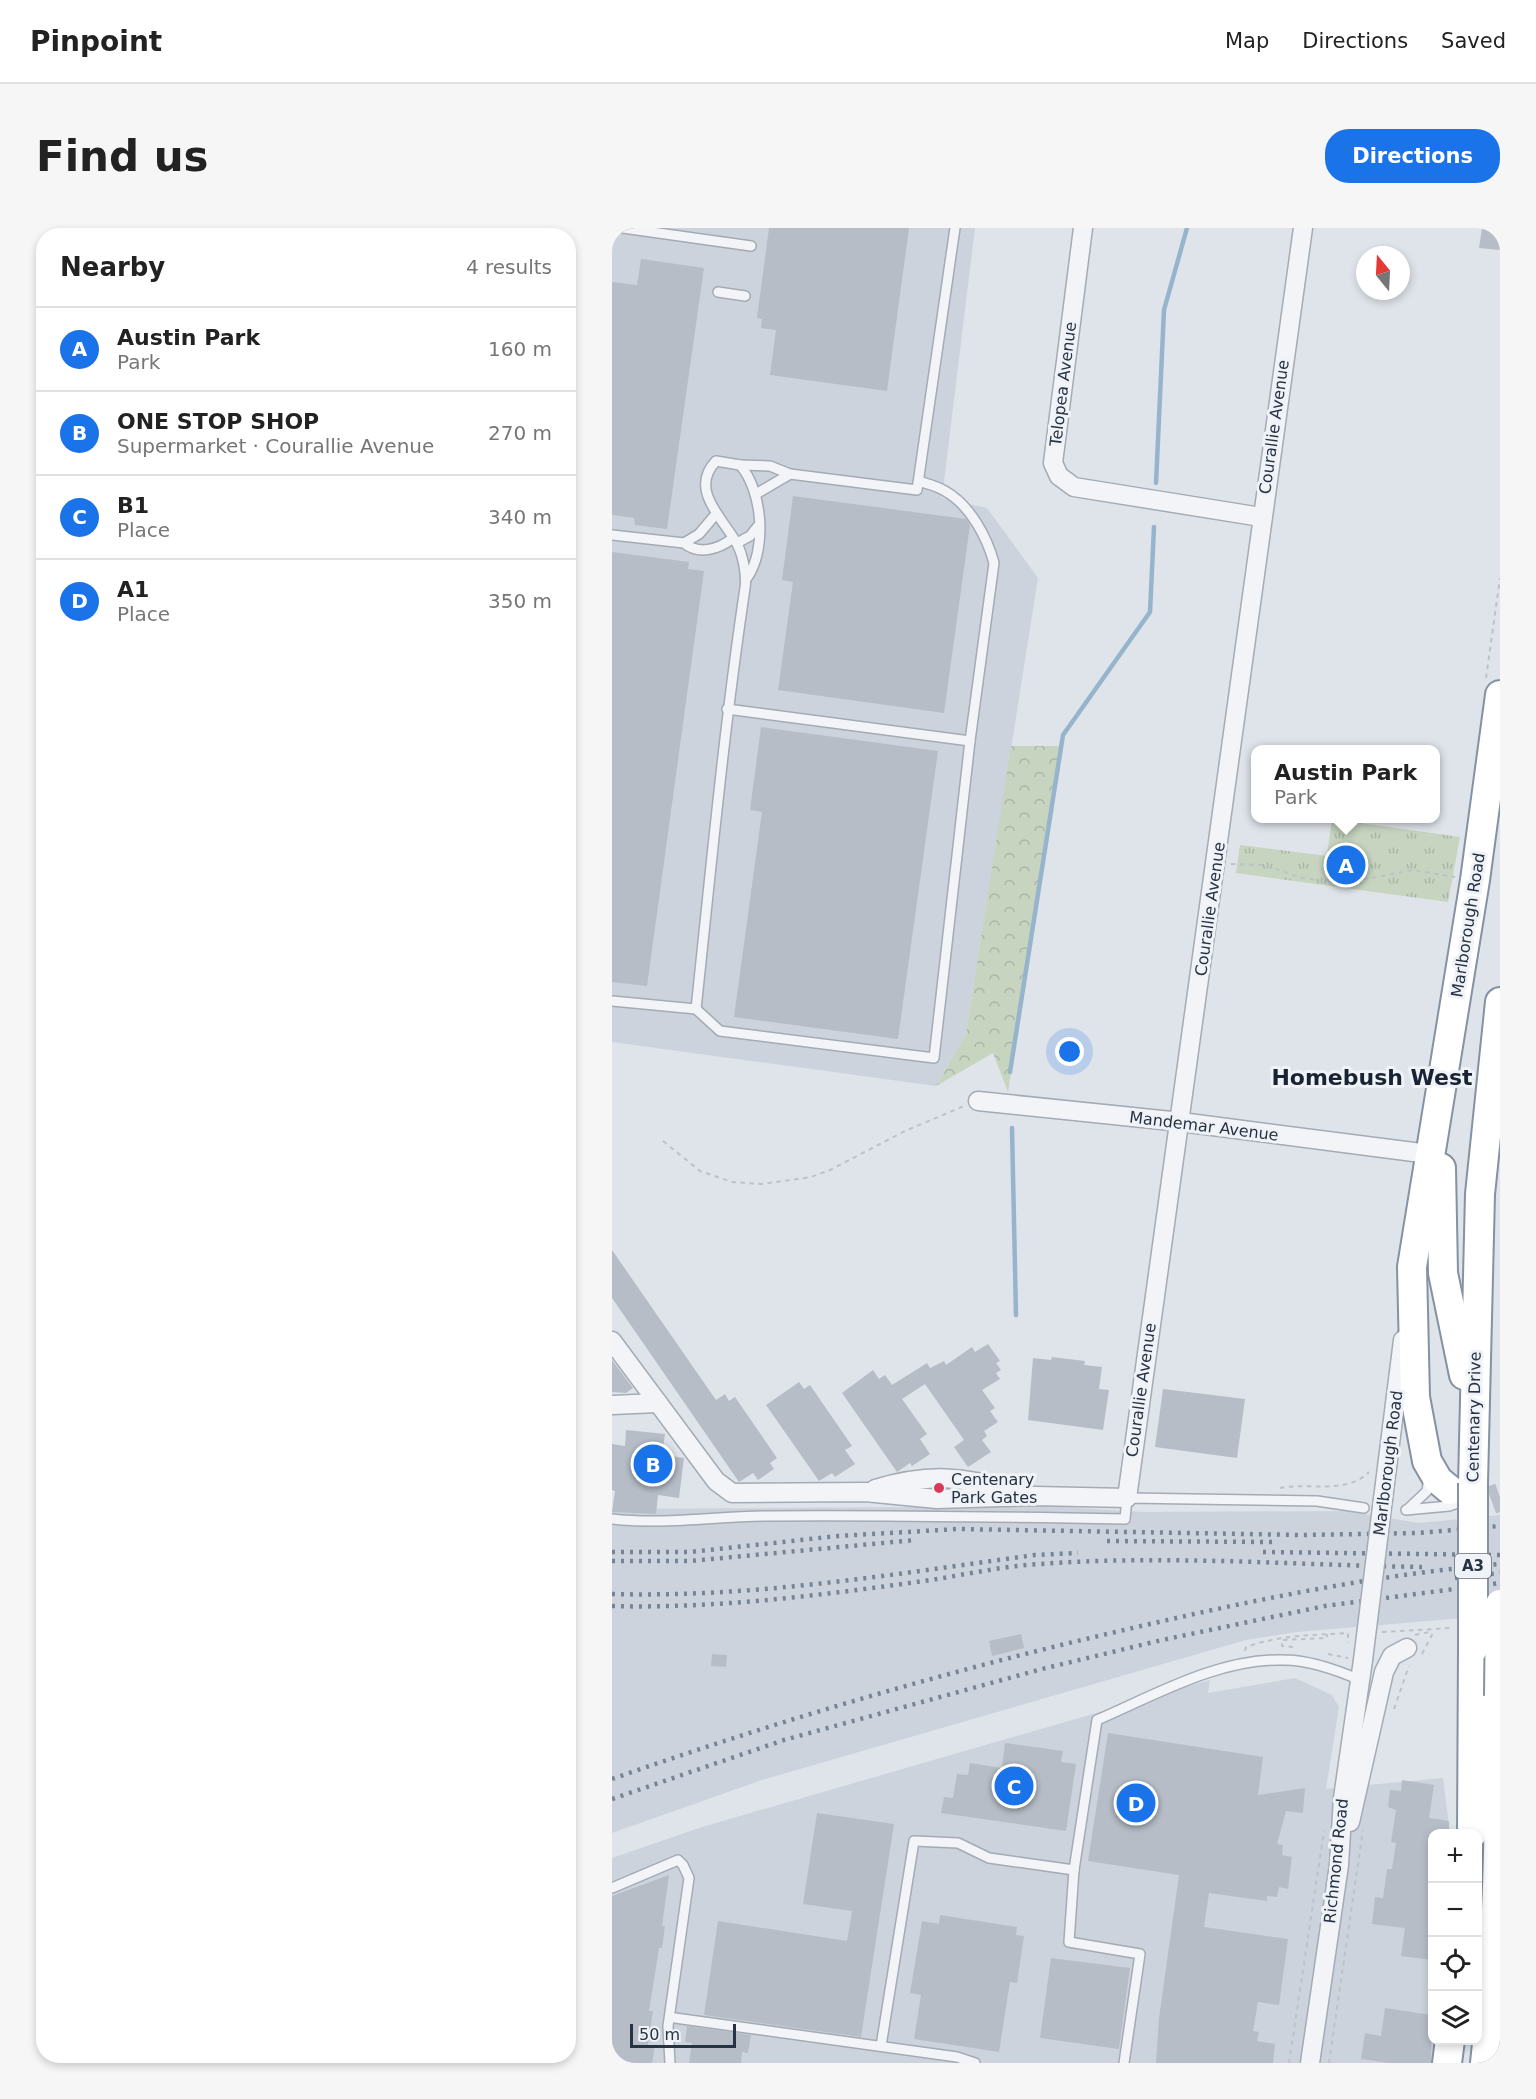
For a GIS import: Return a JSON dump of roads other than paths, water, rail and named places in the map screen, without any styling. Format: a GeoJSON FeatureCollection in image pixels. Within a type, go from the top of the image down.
{"type":"FeatureCollection","features":[{"type":"Feature","properties":{"kind":"highway","name":"Marlborough Road"},"geometry":{"type":"LineString","coordinates":[[1427,1461],[1415,1396],[1411,1332],[1412,1267],[1475,880],[1500,695]]}},
{"type":"Feature","properties":{"kind":"highway","name":"Centenary Drive"},"geometry":{"type":"LineString","coordinates":[[1472,1829],[1465,1638],[1480,1194],[1500,1002]]}},
{"type":"Feature","properties":{"kind":"highway"},"geometry":{"type":"LineString","coordinates":[[1453,1020],[1440,1175],[1443,1272],[1456,1347],[1474,1412]]}},
{"type":"Feature","properties":{"kind":"highway"},"geometry":{"type":"LineString","coordinates":[[1427,1461],[1438,1480],[1462,1495]]}},
{"type":"Feature","properties":{"kind":"highway"},"geometry":{"type":"LineString","coordinates":[[1485,2063],[1492,1993],[1500,1821],[1500,1604]]}},
{"type":"Feature","properties":{"kind":"highway"},"geometry":{"type":"LineString","coordinates":[[1447,2063],[1449,2045]]}},
{"type":"Feature","properties":{"kind":"street","name":"Telopea Avenue"},"geometry":{"type":"LineString","coordinates":[[1083,228],[1053,463],[1059,476],[1074,487],[1261,517]]}},
{"type":"Feature","properties":{"kind":"street","name":"Courallie Avenue"},"geometry":{"type":"LineString","coordinates":[[1127,1498],[1181,1122],[1261,517],[1303,228]]}},
{"type":"Feature","properties":{"kind":"street","name":"Mandemar Avenue"},"geometry":{"type":"LineString","coordinates":[[978,1101],[1181,1122],[1429,1154]]}},
{"type":"Feature","properties":{"kind":"street","name":"Marlborough Road"},"geometry":{"type":"LineString","coordinates":[[1357,1659],[1383,1499],[1412,1267]]}},
{"type":"Feature","properties":{"kind":"street"},"geometry":{"type":"LineString","coordinates":[[612,1341],[716,1481],[732,1493],[865,1492],[951,1499],[1035,1496],[1127,1498]]}},
{"type":"Feature","properties":{"kind":"street"},"geometry":{"type":"LineString","coordinates":[[612,1405],[658,1403]]}},
{"type":"Feature","properties":{"kind":"street"},"geometry":{"type":"LineString","coordinates":[[865,1492],[900,1482],[951,1477],[973,1479],[1035,1496]]}},
{"type":"Feature","properties":{"kind":"street"},"geometry":{"type":"LineString","coordinates":[[951,1477],[951,1499]]}},
{"type":"Feature","properties":{"kind":"street"},"geometry":{"type":"LineString","coordinates":[[1339,1865],[1365,1762],[1384,1672],[1392,1656],[1411,1657]]}},
{"type":"Feature","properties":{"kind":"street","name":"Richmond Road"},"geometry":{"type":"LineString","coordinates":[[1310,2063],[1339,1865],[1343,1798],[1360,1680],[1357,1659]]}},
{"type":"Feature","properties":{"kind":"lane"},"geometry":{"type":"LineString","coordinates":[[622,228],[751,246]]}},
{"type":"Feature","properties":{"kind":"lane"},"geometry":{"type":"LineString","coordinates":[[747,578],[735,541],[716,514],[707,495],[705,480],[711,466],[716,461],[770,466],[790,474],[917,490],[955,228]]}},
{"type":"Feature","properties":{"kind":"lane"},"geometry":{"type":"LineString","coordinates":[[717,292],[744,296]]}},
{"type":"Feature","properties":{"kind":"lane"},"geometry":{"type":"LineString","coordinates":[[696,1009],[727,709],[747,578],[754,568],[760,510],[756,494],[740,465]]}},
{"type":"Feature","properties":{"kind":"lane"},"geometry":{"type":"LineString","coordinates":[[756,494],[790,474]]}},
{"type":"Feature","properties":{"kind":"lane"},"geometry":{"type":"LineString","coordinates":[[612,1001],[696,1009],[720,1031],[934,1058],[970,741],[994,563],[988,540],[977,523],[946,491],[919,481]]}},
{"type":"Feature","properties":{"kind":"lane"},"geometry":{"type":"LineString","coordinates":[[684,543],[699,534],[716,514]]}},
{"type":"Feature","properties":{"kind":"lane"},"geometry":{"type":"LineString","coordinates":[[612,535],[684,543],[692,549],[703,551],[750,536],[758,526]]}},
{"type":"Feature","properties":{"kind":"lane"},"geometry":{"type":"LineString","coordinates":[[727,709],[970,741]]}},
{"type":"Feature","properties":{"kind":"lane"},"geometry":{"type":"LineString","coordinates":[[1427,1461],[1429,1478],[1426,1491],[1406,1510],[1449,1506],[1462,1495]]}},
{"type":"Feature","properties":{"kind":"lane"},"geometry":{"type":"LineString","coordinates":[[612,1519],[655,1521],[734,1516],[792,1516],[1125,1519],[1127,1498],[1317,1501],[1364,1508]]}},
{"type":"Feature","properties":{"kind":"lane"},"geometry":{"type":"LineString","coordinates":[[1124,2063],[1140,1954],[1069,1942],[1074,1870],[1097,1720],[1211,1671],[1245,1662],[1285,1660],[1314,1665],[1360,1680]]}},
{"type":"Feature","properties":{"kind":"lane"},"geometry":{"type":"LineString","coordinates":[[881,2046],[914,1841],[958,1843],[989,1858],[1074,1870]]}},
{"type":"Feature","properties":{"kind":"lane"},"geometry":{"type":"LineString","coordinates":[[612,1888],[678,1860],[689,1878],[668,2026],[670,2063]]}},
{"type":"Feature","properties":{"kind":"lane"},"geometry":{"type":"LineString","coordinates":[[675,2018],[922,2052],[975,2063]]}},
{"type":"Feature","properties":{"kind":"lane"},"geometry":{"type":"LineString","coordinates":[[920,2063],[922,2052]]}},
{"type":"Feature","properties":{"kind":"waterway"},"geometry":{"type":"LineString","coordinates":[[1156,483],[1164,310],[1187,228]]}},
{"type":"Feature","properties":{"kind":"waterway"},"geometry":{"type":"LineString","coordinates":[[1010,1072],[1063,735],[1150,612],[1154,527]]}},
{"type":"Feature","properties":{"kind":"waterway"},"geometry":{"type":"LineString","coordinates":[[1012,1128],[1016,1315]]}},
{"type":"Feature","properties":{"kind":"tunnel"},"geometry":{"type":"LineString","coordinates":[[1451,1490],[1489,1501],[1500,1497]]}},
{"type":"Feature","properties":{"kind":"railway"},"geometry":{"type":"LineString","coordinates":[[612,1552],[690,1552],[838,1536],[958,1529],[1302,1535],[1418,1533],[1500,1526]]}},
{"type":"Feature","properties":{"kind":"railway"},"geometry":{"type":"LineString","coordinates":[[612,1561],[690,1561],[915,1540]]}},
{"type":"Feature","properties":{"kind":"railway"},"geometry":{"type":"LineString","coordinates":[[1107,1541],[1272,1542]]}},
{"type":"Feature","properties":{"kind":"railway"},"geometry":{"type":"LineString","coordinates":[[1263,1552],[1500,1555]]}},
{"type":"Feature","properties":{"kind":"railway"},"geometry":{"type":"LineString","coordinates":[[612,1594],[665,1594],[771,1588],[877,1577],[1035,1555],[1078,1553]]}},
{"type":"Feature","properties":{"kind":"railway"},"geometry":{"type":"LineString","coordinates":[[612,1606],[690,1605],[768,1600],[924,1581],[1014,1566],[1076,1562],[1175,1560],[1422,1567]]}},
{"type":"Feature","properties":{"kind":"railway"},"geometry":{"type":"LineString","coordinates":[[612,1779],[802,1716],[1059,1645],[1311,1590],[1405,1575],[1500,1564]]}},
{"type":"Feature","properties":{"kind":"railway"},"geometry":{"type":"LineString","coordinates":[[1455,1578],[1500,1573]]}},
{"type":"Feature","properties":{"kind":"railway"},"geometry":{"type":"LineString","coordinates":[[612,1799],[784,1740],[1042,1669],[1162,1640],[1325,1606],[1500,1583]]}},
{"type":"Feature","properties":{"kind":"place","name":"Austin Park"},"geometry":{"type":"Point","coordinates":[1346,865]}},
{"type":"Feature","properties":{"kind":"place","name":"ONE STOP SHOP"},"geometry":{"type":"Point","coordinates":[653,1464]}},
{"type":"Feature","properties":{"kind":"place","name":"Centenary Park Gates"},"geometry":{"type":"Point","coordinates":[939,1488]}},
{"type":"Feature","properties":{"kind":"place","name":"B1"},"geometry":{"type":"Point","coordinates":[1014,1786]}},
{"type":"Feature","properties":{"kind":"place","name":"A1"},"geometry":{"type":"Point","coordinates":[1136,1803]}},
{"type":"Feature","properties":{"kind":"district","name":"Homebush West"},"geometry":{"type":"Point","coordinates":[1372,1077]}}]}
